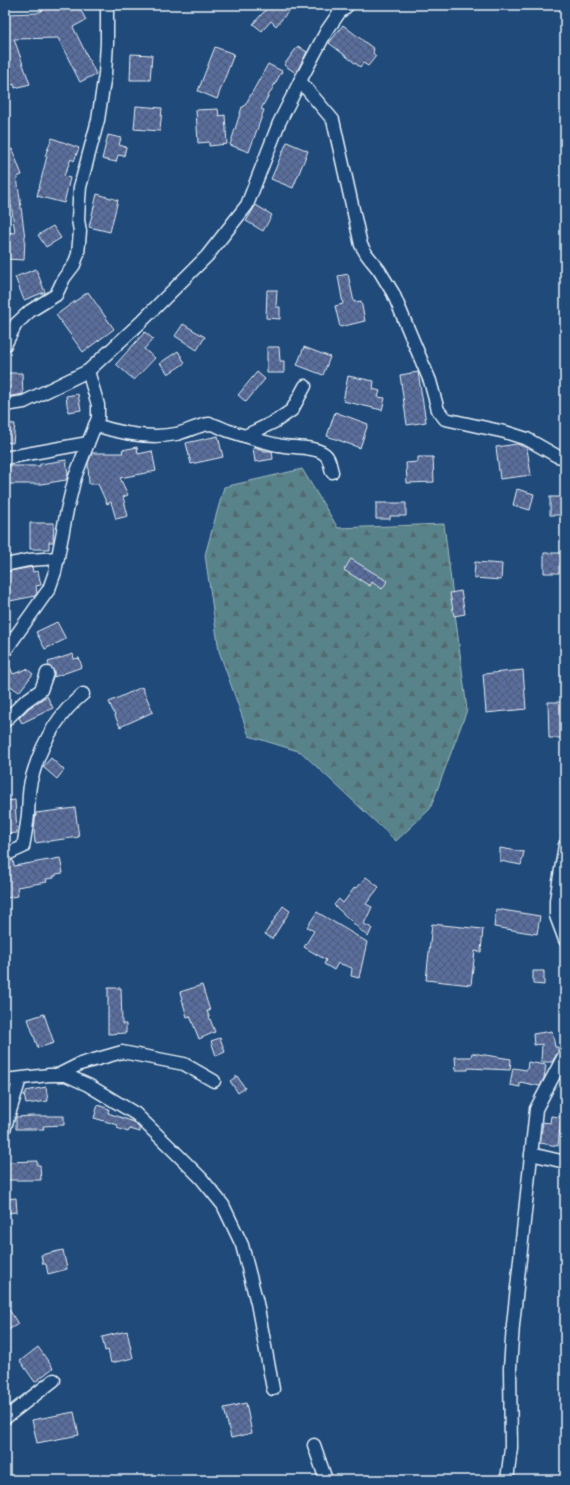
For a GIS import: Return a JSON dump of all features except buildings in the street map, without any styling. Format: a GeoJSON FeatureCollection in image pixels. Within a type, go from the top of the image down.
{"type":"FeatureCollection","features":[{"type":"Feature","properties":{"kind":"street"},"geometry":{"type":"LineString","coordinates":[[5,345],[16,324],[30,311],[56,295],[64,278],[74,265],[78,254],[80,231],[78,220],[80,187],[98,120],[105,74],[107,5]]}},
{"type":"Feature","properties":{"kind":"street"},"geometry":{"type":"LineString","coordinates":[[5,405],[24,402],[88,371],[207,256],[247,205],[279,123],[326,32],[338,13],[348,5]]}},
{"type":"Feature","properties":{"kind":"street"},"geometry":{"type":"LineString","coordinates":[[300,82],[333,120],[361,245],[393,293],[430,382],[438,410],[445,419],[505,432],[527,439],[557,456],[565,458]]}},
{"type":"Feature","properties":{"kind":"street"},"geometry":{"type":"LineString","coordinates":[[5,651],[49,589],[55,572],[75,478],[98,418],[98,405],[88,371]]}},
{"type":"Feature","properties":{"kind":"street"},"geometry":{"type":"LineString","coordinates":[[245,436],[276,421],[292,410],[305,386]]}},
{"type":"Feature","properties":{"kind":"street"},"geometry":{"type":"LineString","coordinates":[[96,425],[125,432],[163,436],[186,432],[209,424],[278,445],[323,452],[329,460],[332,472]]}},
{"type":"Feature","properties":{"kind":"street"},"geometry":{"type":"LineString","coordinates":[[5,458],[88,443]]}},
{"type":"Feature","properties":{"kind":"street"},"geometry":{"type":"LineString","coordinates":[[5,565],[29,560],[58,558]]}},
{"type":"Feature","properties":{"kind":"street"},"geometry":{"type":"LineString","coordinates":[[5,721],[24,702],[41,690],[47,672]]}},
{"type":"Feature","properties":{"kind":"street"},"geometry":{"type":"LineString","coordinates":[[5,855],[23,847],[32,777],[45,742],[54,724],[72,703],[83,694]]}},
{"type":"Feature","properties":{"kind":"street"},"geometry":{"type":"LineString","coordinates":[[565,845],[556,900],[556,916],[565,940]]}},
{"type":"Feature","properties":{"kind":"street"},"geometry":{"type":"LineString","coordinates":[[57,1075],[80,1064],[122,1052],[184,1064],[214,1081]]}},
{"type":"Feature","properties":{"kind":"street"},"geometry":{"type":"LineString","coordinates":[[507,1480],[511,1448],[510,1368],[513,1325],[536,1109],[565,1054]]}},
{"type":"Feature","properties":{"kind":"street"},"geometry":{"type":"LineString","coordinates":[[5,1080],[66,1075],[88,1085],[136,1114],[201,1178],[223,1205],[242,1245],[257,1303],[273,1389]]}},
{"type":"Feature","properties":{"kind":"street"},"geometry":{"type":"LineString","coordinates":[[5,1127],[20,1079]]}},
{"type":"Feature","properties":{"kind":"street"},"geometry":{"type":"LineString","coordinates":[[531,1154],[565,1162]]}},
{"type":"Feature","properties":{"kind":"street"},"geometry":{"type":"LineString","coordinates":[[5,1418],[54,1380]]}},
{"type":"Feature","properties":{"kind":"street"},"geometry":{"type":"LineString","coordinates":[[314,1445],[326,1480]]}},
{"type":"Feature","properties":{"kind":"green space"},"geometry":{"type":"Polygon","coordinates":[[[302,469],[338,528],[444,524],[467,710],[430,809],[396,841],[301,752],[249,736],[219,651],[205,555],[224,487],[302,469]]]}}]}
